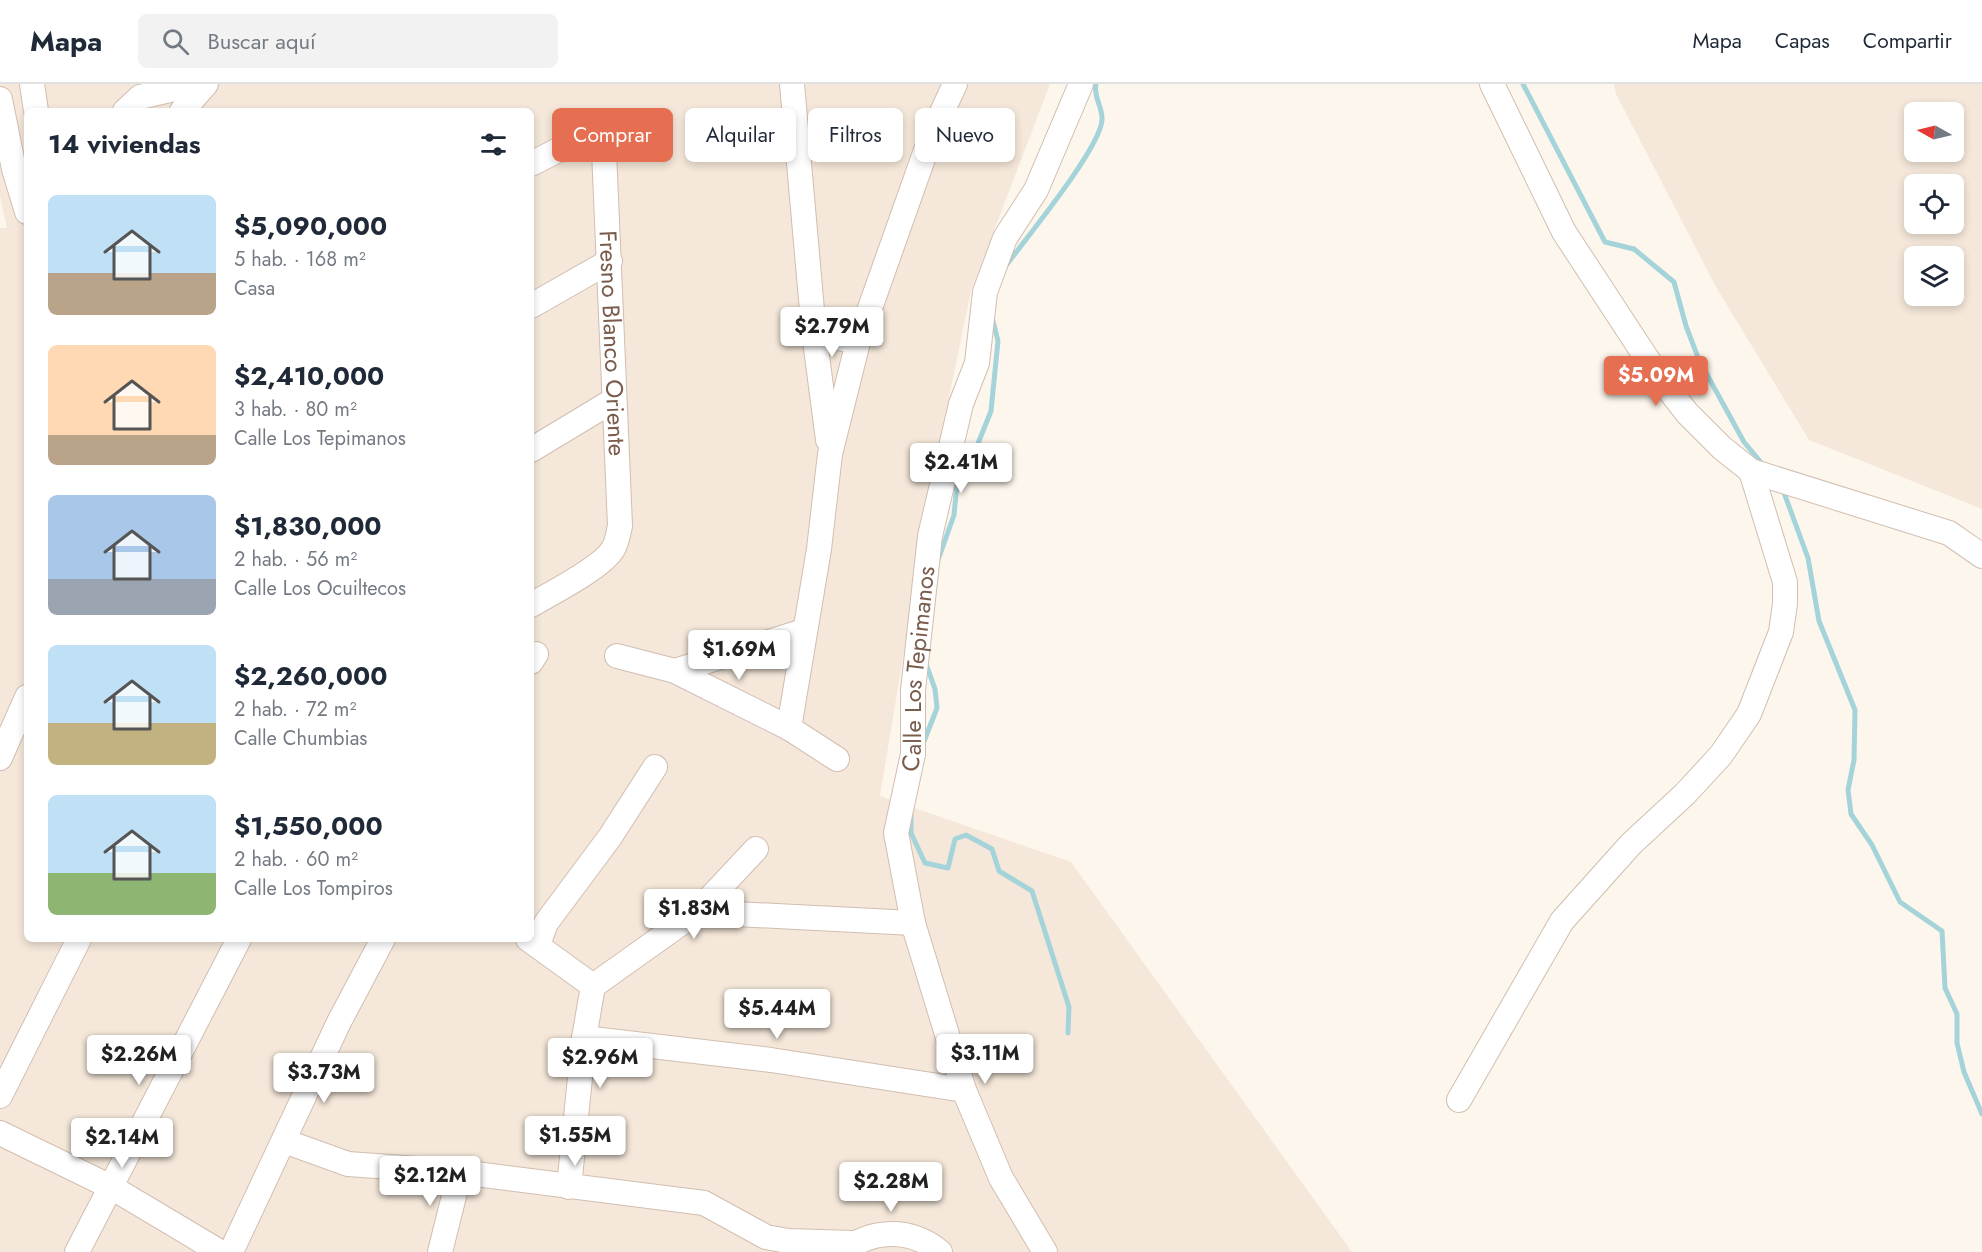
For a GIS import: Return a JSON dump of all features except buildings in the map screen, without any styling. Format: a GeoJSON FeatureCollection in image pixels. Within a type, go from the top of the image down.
{"type":"FeatureCollection","features":[{"type":"Feature","properties":{"kind":"street"},"geometry":{"type":"LineString","coordinates":[[32,84],[36,108]]}},
{"type":"Feature","properties":{"kind":"street"},"geometry":{"type":"LineString","coordinates":[[128,108],[140,97],[195,84]]}},
{"type":"Feature","properties":{"kind":"street"},"geometry":{"type":"LineString","coordinates":[[185,108],[206,84]]}},
{"type":"Feature","properties":{"kind":"street"},"geometry":{"type":"LineString","coordinates":[[792,84],[814,333],[830,454]]}},
{"type":"Feature","properties":{"kind":"street"},"geometry":{"type":"LineString","coordinates":[[789,728],[819,549],[830,454],[858,342],[931,136],[955,84]]}},
{"type":"Feature","properties":{"kind":"street","name":"Calle Los Tepimanos"},"geometry":{"type":"LineString","coordinates":[[1045,1252],[1001,1178],[964,1090],[913,923],[896,833],[913,754],[914,690],[930,536],[961,404],[977,363],[985,292],[1005,238],[1036,190],[1082,84]]}},
{"type":"Feature","properties":{"kind":"street"},"geometry":{"type":"LineString","coordinates":[[1492,84],[1564,232],[1659,377],[1687,413],[1722,448],[1751,471],[1949,533],[1982,556]]}},
{"type":"Feature","properties":{"kind":"street"},"geometry":{"type":"LineString","coordinates":[[0,99],[14,169],[24,202]]}},
{"type":"Feature","properties":{"kind":"street","name":"Fresno Blanco Oriente"},"geometry":{"type":"LineString","coordinates":[[534,162],[578,140],[598,142],[606,160],[620,526],[616,544],[607,556],[578,578],[534,603]]}},
{"type":"Feature","properties":{"kind":"street"},"geometry":{"type":"LineString","coordinates":[[534,304],[610,261]]}},
{"type":"Feature","properties":{"kind":"street"},"geometry":{"type":"LineString","coordinates":[[814,333],[858,342]]}},
{"type":"Feature","properties":{"kind":"street"},"geometry":{"type":"LineString","coordinates":[[534,448],[614,400]]}},
{"type":"Feature","properties":{"kind":"street"},"geometry":{"type":"LineString","coordinates":[[1459,1100],[1562,921],[1630,844],[1684,794],[1721,755],[1749,714],[1781,632],[1785,604],[1785,582],[1751,471]]}},
{"type":"Feature","properties":{"kind":"street"},"geometry":{"type":"LineString","coordinates":[[675,671],[804,631]]}},
{"type":"Feature","properties":{"kind":"street"},"geometry":{"type":"LineString","coordinates":[[617,656],[675,671],[789,728],[837,759]]}},
{"type":"Feature","properties":{"kind":"street"},"geometry":{"type":"LineString","coordinates":[[0,758],[24,704]]}},
{"type":"Feature","properties":{"kind":"street"},"geometry":{"type":"LineString","coordinates":[[534,941],[610,837],[655,767]]}},
{"type":"Feature","properties":{"kind":"street"},"geometry":{"type":"LineString","coordinates":[[569,1187],[584,1038],[592,986],[698,912],[756,849]]}},
{"type":"Feature","properties":{"kind":"street"},"geometry":{"type":"LineString","coordinates":[[698,912],[913,923]]}},
{"type":"Feature","properties":{"kind":"street"},"geometry":{"type":"LineString","coordinates":[[0,1096],[77,942]]}},
{"type":"Feature","properties":{"kind":"street"},"geometry":{"type":"LineString","coordinates":[[77,1252],[237,942]]}},
{"type":"Feature","properties":{"kind":"street"},"geometry":{"type":"LineString","coordinates":[[231,1252],[339,1022],[381,942]]}},
{"type":"Feature","properties":{"kind":"street"},"geometry":{"type":"LineString","coordinates":[[533,942],[592,986]]}},
{"type":"Feature","properties":{"kind":"street"},"geometry":{"type":"LineString","coordinates":[[584,1038],[771,1060],[964,1090]]}},
{"type":"Feature","properties":{"kind":"street"},"geometry":{"type":"LineString","coordinates":[[0,1133],[111,1187],[220,1252]]}},
{"type":"Feature","properties":{"kind":"street"},"geometry":{"type":"LineString","coordinates":[[284,1141],[348,1164],[460,1172],[704,1203],[766,1237],[848,1247],[868,1236],[898,1235],[929,1243],[940,1252]]}},
{"type":"Feature","properties":{"kind":"street"},"geometry":{"type":"LineString","coordinates":[[440,1252],[460,1172]]}},
{"type":"Feature","properties":{"kind":"shaded area"},"geometry":{"type":"Polygon","coordinates":[[[0,84],[1050,84],[971,291],[935,465],[880,796],[1071,862],[1352,1252],[0,1252],[0,228],[7,228],[0,197],[0,84]]]}},
{"type":"Feature","properties":{"kind":"shaded area"},"geometry":{"type":"Polygon","coordinates":[[[1614,84],[1982,84],[1982,509],[1809,440],[1716,287],[1616,94],[1614,84]]]}},
{"type":"Feature","properties":{"kind":"waterway"},"geometry":{"type":"LineString","coordinates":[[1005,267],[1076,172],[1098,133],[1102,115],[1095,89],[1096,84]]}},
{"type":"Feature","properties":{"kind":"waterway"},"geometry":{"type":"LineString","coordinates":[[1523,84],[1605,242],[1634,249],[1674,282],[1686,326],[1699,360],[1744,442],[1764,466]]}},
{"type":"Feature","properties":{"kind":"waterway"},"geometry":{"type":"LineString","coordinates":[[938,560],[954,515],[957,484],[975,451],[991,411],[998,341],[992,317]]}},
{"type":"Feature","properties":{"kind":"waterway"},"geometry":{"type":"LineString","coordinates":[[1783,490],[1808,558],[1819,621],[1855,710],[1854,760],[1848,790],[1851,814],[1872,845],[1900,902],[1942,931],[1945,988],[1957,1014],[1957,1043],[1964,1072],[1982,1114]]}},
{"type":"Feature","properties":{"kind":"waterway"},"geometry":{"type":"LineString","coordinates":[[923,744],[937,708],[935,689],[925,661]]}},
{"type":"Feature","properties":{"kind":"waterway"},"geometry":{"type":"LineString","coordinates":[[911,815],[911,833],[925,863],[948,868],[955,839],[966,835],[992,849],[999,871],[1032,891],[1069,1007],[1068,1033]]}}]}
